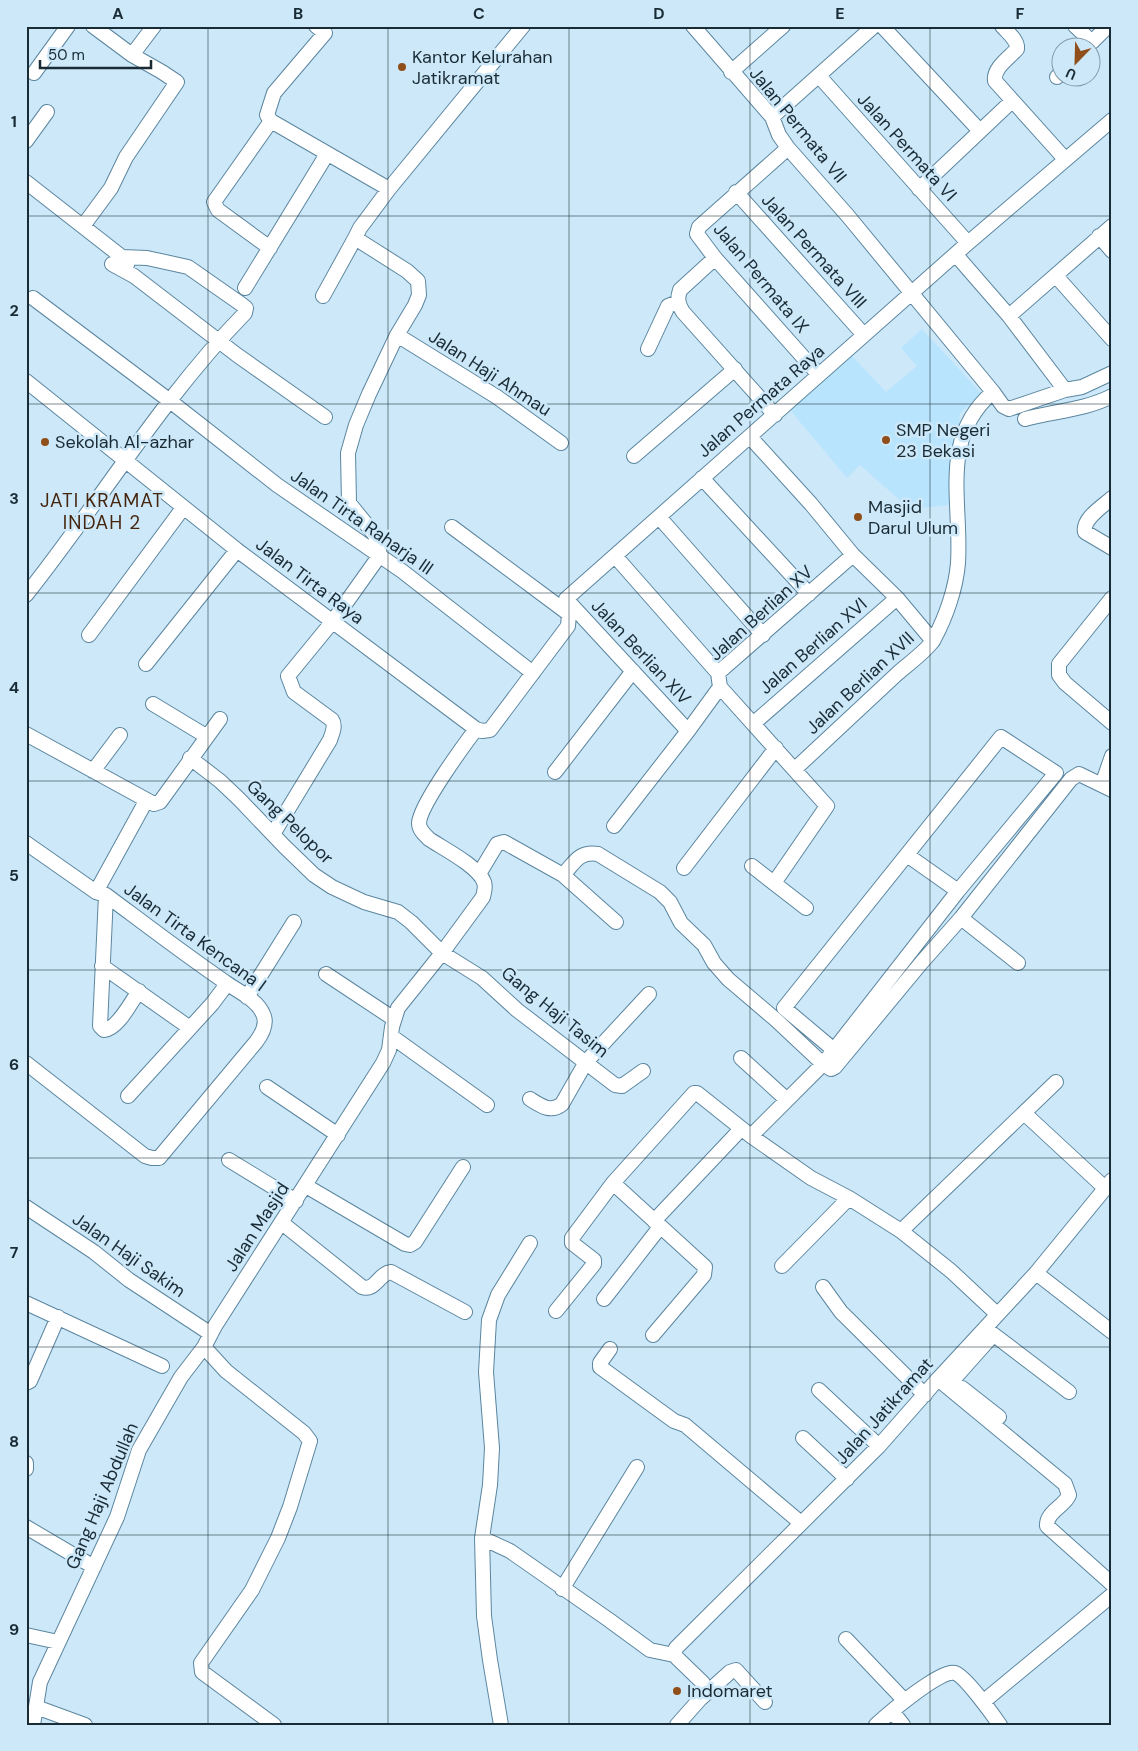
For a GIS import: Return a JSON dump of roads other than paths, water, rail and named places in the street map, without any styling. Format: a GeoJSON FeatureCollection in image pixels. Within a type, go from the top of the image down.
{"type":"FeatureCollection","features":[{"type":"Feature","properties":{"kind":"street"},"geometry":{"type":"LineString","coordinates":[[34,73],[68,26]]}},
{"type":"Feature","properties":{"kind":"street"},"geometry":{"type":"LineString","coordinates":[[132,55],[154,26]]}},
{"type":"Feature","properties":{"kind":"street"},"geometry":{"type":"LineString","coordinates":[[324,296],[355,238],[389,189],[523,26]]}},
{"type":"Feature","properties":{"kind":"street","name":"Jalan Permata VII"},"geometry":{"type":"LineString","coordinates":[[693,26],[772,117],[779,135],[788,148],[913,293],[994,392],[1003,406],[1010,409],[1065,390]]}},
{"type":"Feature","properties":{"kind":"street"},"geometry":{"type":"LineString","coordinates":[[731,72],[783,26]]}},
{"type":"Feature","properties":{"kind":"street"},"geometry":{"type":"LineString","coordinates":[[772,117],[874,26]]}},
{"type":"Feature","properties":{"kind":"street"},"geometry":{"type":"LineString","coordinates":[[882,26],[980,131]]}},
{"type":"Feature","properties":{"kind":"street"},"geometry":{"type":"LineString","coordinates":[[1075,26],[1084,38]]}},
{"type":"Feature","properties":{"kind":"street"},"geometry":{"type":"LineString","coordinates":[[1096,38],[1108,26]]}},
{"type":"Feature","properties":{"kind":"street"},"geometry":{"type":"LineString","coordinates":[[83,226],[111,188],[126,157],[177,82],[132,55],[97,28]]}},
{"type":"Feature","properties":{"kind":"street"},"geometry":{"type":"LineString","coordinates":[[1008,28],[1017,42],[1017,49],[996,71],[994,81],[1065,159]]}},
{"type":"Feature","properties":{"kind":"street"},"geometry":{"type":"LineString","coordinates":[[324,29],[274,93],[267,116],[271,121],[389,189]]}},
{"type":"Feature","properties":{"kind":"street","name":"Jalan Permata VI"},"geometry":{"type":"LineString","coordinates":[[818,76],[968,243]]}},
{"type":"Feature","properties":{"kind":"street"},"geometry":{"type":"LineString","coordinates":[[920,189],[1012,101]]}},
{"type":"Feature","properties":{"kind":"street"},"geometry":{"type":"LineString","coordinates":[[26,141],[47,112]]}},
{"type":"Feature","properties":{"kind":"street","name":"Jalan Permata Raya"},"geometry":{"type":"LineString","coordinates":[[566,599],[968,243],[1112,120]]}},
{"type":"Feature","properties":{"kind":"street"},"geometry":{"type":"LineString","coordinates":[[270,248],[218,210],[214,202],[271,121]]}},
{"type":"Feature","properties":{"kind":"street","name":"Jalan Permata IX"},"geometry":{"type":"LineString","coordinates":[[788,148],[736,192],[697,230],[697,234],[714,258],[820,375]]}},
{"type":"Feature","properties":{"kind":"street"},"geometry":{"type":"LineString","coordinates":[[245,288],[327,154]]}},
{"type":"Feature","properties":{"kind":"street"},"geometry":{"type":"LineString","coordinates":[[26,182],[83,226],[134,276],[236,355],[325,417]]}},
{"type":"Feature","properties":{"kind":"street","name":"Jalan Permata VIII"},"geometry":{"type":"LineString","coordinates":[[736,192],[864,335]]}},
{"type":"Feature","properties":{"kind":"street"},"geometry":{"type":"LineString","coordinates":[[1009,316],[1112,226]]}},
{"type":"Feature","properties":{"kind":"street"},"geometry":{"type":"LineString","coordinates":[[1099,236],[1112,251]]}},
{"type":"Feature","properties":{"kind":"street"},"geometry":{"type":"LineString","coordinates":[[273,834],[334,731],[334,722],[294,692],[288,676],[333,621],[380,555],[375,535],[349,503],[348,453],[356,425],[397,335],[419,295],[418,281],[407,271],[355,238]]}},
{"type":"Feature","properties":{"kind":"street"},"geometry":{"type":"LineString","coordinates":[[956,255],[1009,316],[1065,390],[1082,387],[1112,373]]}},
{"type":"Feature","properties":{"kind":"street"},"geometry":{"type":"LineString","coordinates":[[26,595],[170,401],[219,341],[246,313],[246,308],[242,304],[188,267],[147,258],[117,261]]}},
{"type":"Feature","properties":{"kind":"street"},"geometry":{"type":"LineString","coordinates":[[714,258],[680,290],[678,302],[684,312],[775,415]]}},
{"type":"Feature","properties":{"kind":"street"},"geometry":{"type":"LineString","coordinates":[[1056,276],[1112,339]]}},
{"type":"Feature","properties":{"kind":"street","name":"Jalan Tirta Raharja III"},"geometry":{"type":"LineString","coordinates":[[33,298],[278,485],[380,555],[533,673]]}},
{"type":"Feature","properties":{"kind":"street"},"geometry":{"type":"LineString","coordinates":[[648,349],[668,306],[678,302]]}},
{"type":"Feature","properties":{"kind":"street","name":"Jalan Haji Ahmau"},"geometry":{"type":"LineString","coordinates":[[397,335],[497,397],[561,443]]}},
{"type":"Feature","properties":{"kind":"street"},"geometry":{"type":"LineString","coordinates":[[634,456],[735,369]]}},
{"type":"Feature","properties":{"kind":"street","name":"Jalan Tirta Raya"},"geometry":{"type":"LineString","coordinates":[[26,381],[237,550],[476,729]]}},
{"type":"Feature","properties":{"kind":"street"},"geometry":{"type":"LineString","coordinates":[[1082,387],[1085,395],[1112,394]]}},
{"type":"Feature","properties":{"kind":"street","name":"Jalan Berlian XVII"},"geometry":{"type":"LineString","coordinates":[[795,769],[934,641],[956,580],[958,562],[956,462],[968,422],[977,408],[994,392]]}},
{"type":"Feature","properties":{"kind":"street"},"geometry":{"type":"LineString","coordinates":[[1026,419],[1061,410],[1076,409],[1102,401],[1112,394]]}},
{"type":"Feature","properties":{"kind":"street"},"geometry":{"type":"LineString","coordinates":[[750,437],[811,504],[853,555],[898,598],[934,641]]}},
{"type":"Feature","properties":{"kind":"street"},"geometry":{"type":"LineString","coordinates":[[702,478],[809,594]]}},
{"type":"Feature","properties":{"kind":"street"},"geometry":{"type":"LineString","coordinates":[[1112,498],[1086,522],[1084,528],[1085,532],[1112,548]]}},
{"type":"Feature","properties":{"kind":"street"},"geometry":{"type":"LineString","coordinates":[[89,635],[184,508]]}},
{"type":"Feature","properties":{"kind":"street"},"geometry":{"type":"LineString","coordinates":[[659,516],[763,635]]}},
{"type":"Feature","properties":{"kind":"street"},"geometry":{"type":"LineString","coordinates":[[452,527],[568,614]]}},
{"type":"Feature","properties":{"kind":"street"},"geometry":{"type":"LineString","coordinates":[[146,664],[237,550]]}},
{"type":"Feature","properties":{"kind":"street","name":"Jalan Berlian XV"},"geometry":{"type":"LineString","coordinates":[[614,826],[688,731],[719,680],[763,635],[853,555]]}},
{"type":"Feature","properties":{"kind":"street"},"geometry":{"type":"LineString","coordinates":[[615,556],[754,723],[827,806],[774,883]]}},
{"type":"Feature","properties":{"kind":"street","name":"Jalan Berlian XVI"},"geometry":{"type":"LineString","coordinates":[[754,723],[898,598]]}},
{"type":"Feature","properties":{"kind":"street"},"geometry":{"type":"LineString","coordinates":[[1112,598],[1060,664],[1058,675],[1112,723]]}},
{"type":"Feature","properties":{"kind":"street"},"geometry":{"type":"LineString","coordinates":[[566,599],[568,626],[490,730],[482,732],[476,729],[433,794],[423,811],[419,824],[422,832],[429,839],[479,874],[496,844],[504,842],[563,875],[616,922]]}},
{"type":"Feature","properties":{"kind":"street","name":"Jalan Berlian XIV"},"geometry":{"type":"LineString","coordinates":[[566,599],[688,731]]}},
{"type":"Feature","properties":{"kind":"street"},"geometry":{"type":"LineString","coordinates":[[555,772],[633,671]]}},
{"type":"Feature","properties":{"kind":"street"},"geometry":{"type":"LineString","coordinates":[[153,704],[206,736]]}},
{"type":"Feature","properties":{"kind":"street"},"geometry":{"type":"LineString","coordinates":[[26,734],[154,804],[160,802],[220,718]]}},
{"type":"Feature","properties":{"kind":"street"},"geometry":{"type":"LineString","coordinates":[[93,771],[120,735]]}},
{"type":"Feature","properties":{"kind":"street"},"geometry":{"type":"LineString","coordinates":[[604,1299],[657,1224],[746,1132],[787,1100],[823,1064],[834,1050],[958,891],[1056,773],[1001,737],[784,1008],[834,1050]]}},
{"type":"Feature","properties":{"kind":"street"},"geometry":{"type":"LineString","coordinates":[[684,868],[776,748]]}},
{"type":"Feature","properties":{"kind":"street"},"geometry":{"type":"LineString","coordinates":[[563,875],[580,856],[588,852],[598,854],[660,892],[670,902],[681,923],[704,945],[714,963],[728,979],[775,1019],[823,1064],[828,1068],[835,1067],[961,918],[1071,779],[1079,774],[1107,788],[1112,756]]}},
{"type":"Feature","properties":{"kind":"street","name":"Gang Pelopor"},"geometry":{"type":"LineString","coordinates":[[190,758],[220,781],[314,875],[332,887],[364,902],[398,912],[411,922],[442,953]]}},
{"type":"Feature","properties":{"kind":"street"},"geometry":{"type":"LineString","coordinates":[[139,991],[116,1025],[104,1030],[100,1026],[102,966],[101,894],[146,801]]}},
{"type":"Feature","properties":{"kind":"street","name":"Jalan Tirta Kencana I"},"geometry":{"type":"LineString","coordinates":[[26,843],[258,1005],[264,1014],[265,1023],[260,1036],[159,1158],[146,1156],[26,1063]]}},
{"type":"Feature","properties":{"kind":"street"},"geometry":{"type":"LineString","coordinates":[[907,855],[958,891]]}},
{"type":"Feature","properties":{"kind":"street"},"geometry":{"type":"LineString","coordinates":[[752,866],[806,908]]}},
{"type":"Feature","properties":{"kind":"street","name":"Jalan Masjid"},"geometry":{"type":"LineString","coordinates":[[204,1347],[387,1056],[390,1036],[398,1008],[483,897],[485,883],[479,874]]}},
{"type":"Feature","properties":{"kind":"street"},"geometry":{"type":"LineString","coordinates":[[961,918],[1018,963]]}},
{"type":"Feature","properties":{"kind":"street"},"geometry":{"type":"LineString","coordinates":[[247,997],[294,922]]}},
{"type":"Feature","properties":{"kind":"street","name":"Gang Haji Tasim"},"geometry":{"type":"LineString","coordinates":[[442,953],[482,978],[517,1010],[618,1086],[622,1086],[642,1071]]}},
{"type":"Feature","properties":{"kind":"street"},"geometry":{"type":"LineString","coordinates":[[102,966],[190,1028]]}},
{"type":"Feature","properties":{"kind":"street"},"geometry":{"type":"LineString","coordinates":[[326,974],[394,1020]]}},
{"type":"Feature","properties":{"kind":"street"},"geometry":{"type":"LineString","coordinates":[[128,1096],[212,1004],[226,984]]}},
{"type":"Feature","properties":{"kind":"street"},"geometry":{"type":"LineString","coordinates":[[530,1099],[546,1108],[558,1107],[566,1097],[586,1062],[649,994]]}},
{"type":"Feature","properties":{"kind":"street"},"geometry":{"type":"LineString","coordinates":[[390,1036],[487,1105]]}},
{"type":"Feature","properties":{"kind":"street"},"geometry":{"type":"LineString","coordinates":[[741,1058],[787,1100]]}},
{"type":"Feature","properties":{"kind":"street"},"geometry":{"type":"LineString","coordinates":[[901,1231],[1056,1082]]}},
{"type":"Feature","properties":{"kind":"street"},"geometry":{"type":"LineString","coordinates":[[267,1087],[338,1135]]}},
{"type":"Feature","properties":{"kind":"street"},"geometry":{"type":"LineString","coordinates":[[556,1311],[594,1264],[594,1260],[572,1243],[572,1238],[613,1184],[694,1093],[701,1095],[746,1132],[811,1178],[849,1198],[901,1231],[951,1271],[997,1314]]}},
{"type":"Feature","properties":{"kind":"street"},"geometry":{"type":"LineString","coordinates":[[1024,1113],[1109,1184]]}},
{"type":"Feature","properties":{"kind":"street"},"geometry":{"type":"LineString","coordinates":[[229,1160],[296,1201]]}},
{"type":"Feature","properties":{"kind":"street"},"geometry":{"type":"LineString","coordinates":[[306,1186],[405,1244],[410,1245],[415,1242],[463,1167]]}},
{"type":"Feature","properties":{"kind":"street"},"geometry":{"type":"LineString","coordinates":[[613,1184],[705,1267],[705,1271],[654,1335]]}},
{"type":"Feature","properties":{"kind":"street","name":"Jalan Jatikramat"},"geometry":{"type":"LineString","coordinates":[[674,1655],[676,1648],[847,1479],[925,1395],[989,1332],[997,1314],[1036,1273],[1109,1184]]}},
{"type":"Feature","properties":{"kind":"street"},"geometry":{"type":"LineString","coordinates":[[782,1266],[849,1198]]}},
{"type":"Feature","properties":{"kind":"street","name":"Jalan Haji Sakim"},"geometry":{"type":"LineString","coordinates":[[26,1207],[94,1252],[129,1280],[211,1334]]}},
{"type":"Feature","properties":{"kind":"street"},"geometry":{"type":"LineString","coordinates":[[282,1224],[362,1287],[371,1288],[386,1273],[391,1272],[465,1312]]}},
{"type":"Feature","properties":{"kind":"street"},"geometry":{"type":"LineString","coordinates":[[501,1725],[484,1616],[482,1538],[490,1485],[492,1448],[486,1372],[490,1320],[498,1295],[530,1243]]}},
{"type":"Feature","properties":{"kind":"street"},"geometry":{"type":"LineString","coordinates":[[1036,1273],[1112,1332]]}},
{"type":"Feature","properties":{"kind":"street"},"geometry":{"type":"LineString","coordinates":[[823,1287],[841,1312],[925,1395]]}},
{"type":"Feature","properties":{"kind":"street"},"geometry":{"type":"LineString","coordinates":[[26,1303],[162,1366]]}},
{"type":"Feature","properties":{"kind":"street"},"geometry":{"type":"LineString","coordinates":[[26,1383],[30,1381],[58,1317]]}},
{"type":"Feature","properties":{"kind":"street"},"geometry":{"type":"LineString","coordinates":[[989,1332],[1069,1392]]}},
{"type":"Feature","properties":{"kind":"street"},"geometry":{"type":"LineString","coordinates":[[204,1347],[226,1371],[304,1432],[310,1441],[278,1538],[252,1590],[201,1663],[202,1672],[274,1725]]}},
{"type":"Feature","properties":{"kind":"street","name":"Gang Haji Abdullah"},"geometry":{"type":"LineString","coordinates":[[33,1725],[40,1682],[117,1517],[139,1450],[182,1377],[204,1347]]}},
{"type":"Feature","properties":{"kind":"street"},"geometry":{"type":"LineString","coordinates":[[610,1349],[600,1363],[600,1367],[674,1421],[685,1426],[801,1523]]}},
{"type":"Feature","properties":{"kind":"street"},"geometry":{"type":"LineString","coordinates":[[944,1377],[999,1417]]}},
{"type":"Feature","properties":{"kind":"street"},"geometry":{"type":"LineString","coordinates":[[944,1377],[1065,1484],[1069,1495],[1068,1498],[1048,1520],[1048,1526],[1112,1584]]}},
{"type":"Feature","properties":{"kind":"street"},"geometry":{"type":"LineString","coordinates":[[819,1390],[879,1446]]}},
{"type":"Feature","properties":{"kind":"street"},"geometry":{"type":"LineString","coordinates":[[803,1438],[847,1479]]}},
{"type":"Feature","properties":{"kind":"street"},"geometry":{"type":"LineString","coordinates":[[26,1463],[26,1469]]}},
{"type":"Feature","properties":{"kind":"street"},"geometry":{"type":"LineString","coordinates":[[562,1588],[637,1467]]}},
{"type":"Feature","properties":{"kind":"street"},"geometry":{"type":"LineString","coordinates":[[26,1527],[94,1567]]}},
{"type":"Feature","properties":{"kind":"street"},"geometry":{"type":"LineString","coordinates":[[482,1538],[510,1551],[650,1650],[674,1655],[702,1682],[700,1699]]}},
{"type":"Feature","properties":{"kind":"street"},"geometry":{"type":"LineString","coordinates":[[984,1702],[1112,1595]]}},
{"type":"Feature","properties":{"kind":"street"},"geometry":{"type":"LineString","coordinates":[[26,1635],[58,1642]]}},
{"type":"Feature","properties":{"kind":"street"},"geometry":{"type":"LineString","coordinates":[[846,1639],[904,1701]]}},
{"type":"Feature","properties":{"kind":"street"},"geometry":{"type":"LineString","coordinates":[[676,1725],[700,1699],[730,1672],[736,1670],[765,1702]]}},
{"type":"Feature","properties":{"kind":"street"},"geometry":{"type":"LineString","coordinates":[[876,1725],[904,1701],[949,1672],[957,1674],[984,1702],[1000,1725]]}},
{"type":"Feature","properties":{"kind":"street"},"geometry":{"type":"LineString","coordinates":[[36,1707],[85,1725]]}},
{"type":"Feature","properties":{"kind":"street"},"geometry":{"type":"LineString","coordinates":[[892,1711],[903,1725]]}},
{"type":"Feature","properties":{"kind":"place","name":"Kantor Kelurahan Jatikramat"},"geometry":{"type":"Point","coordinates":[402,67]}},
{"type":"Feature","properties":{"kind":"place","name":"SMP Negeri 23 Bekasi"},"geometry":{"type":"Point","coordinates":[886,440]}},
{"type":"Feature","properties":{"kind":"place","name":"Sekolah Al-azhar"},"geometry":{"type":"Point","coordinates":[45,442]}},
{"type":"Feature","properties":{"kind":"place","name":"Masjid Darul Ulum"},"geometry":{"type":"Point","coordinates":[858,517]}},
{"type":"Feature","properties":{"kind":"place","name":"Indomaret"},"geometry":{"type":"Point","coordinates":[677,1691]}},
{"type":"Feature","properties":{"kind":"district","name":"JATI KRAMAT INDAH 2"},"geometry":{"type":"Point","coordinates":[102,511]}}]}
